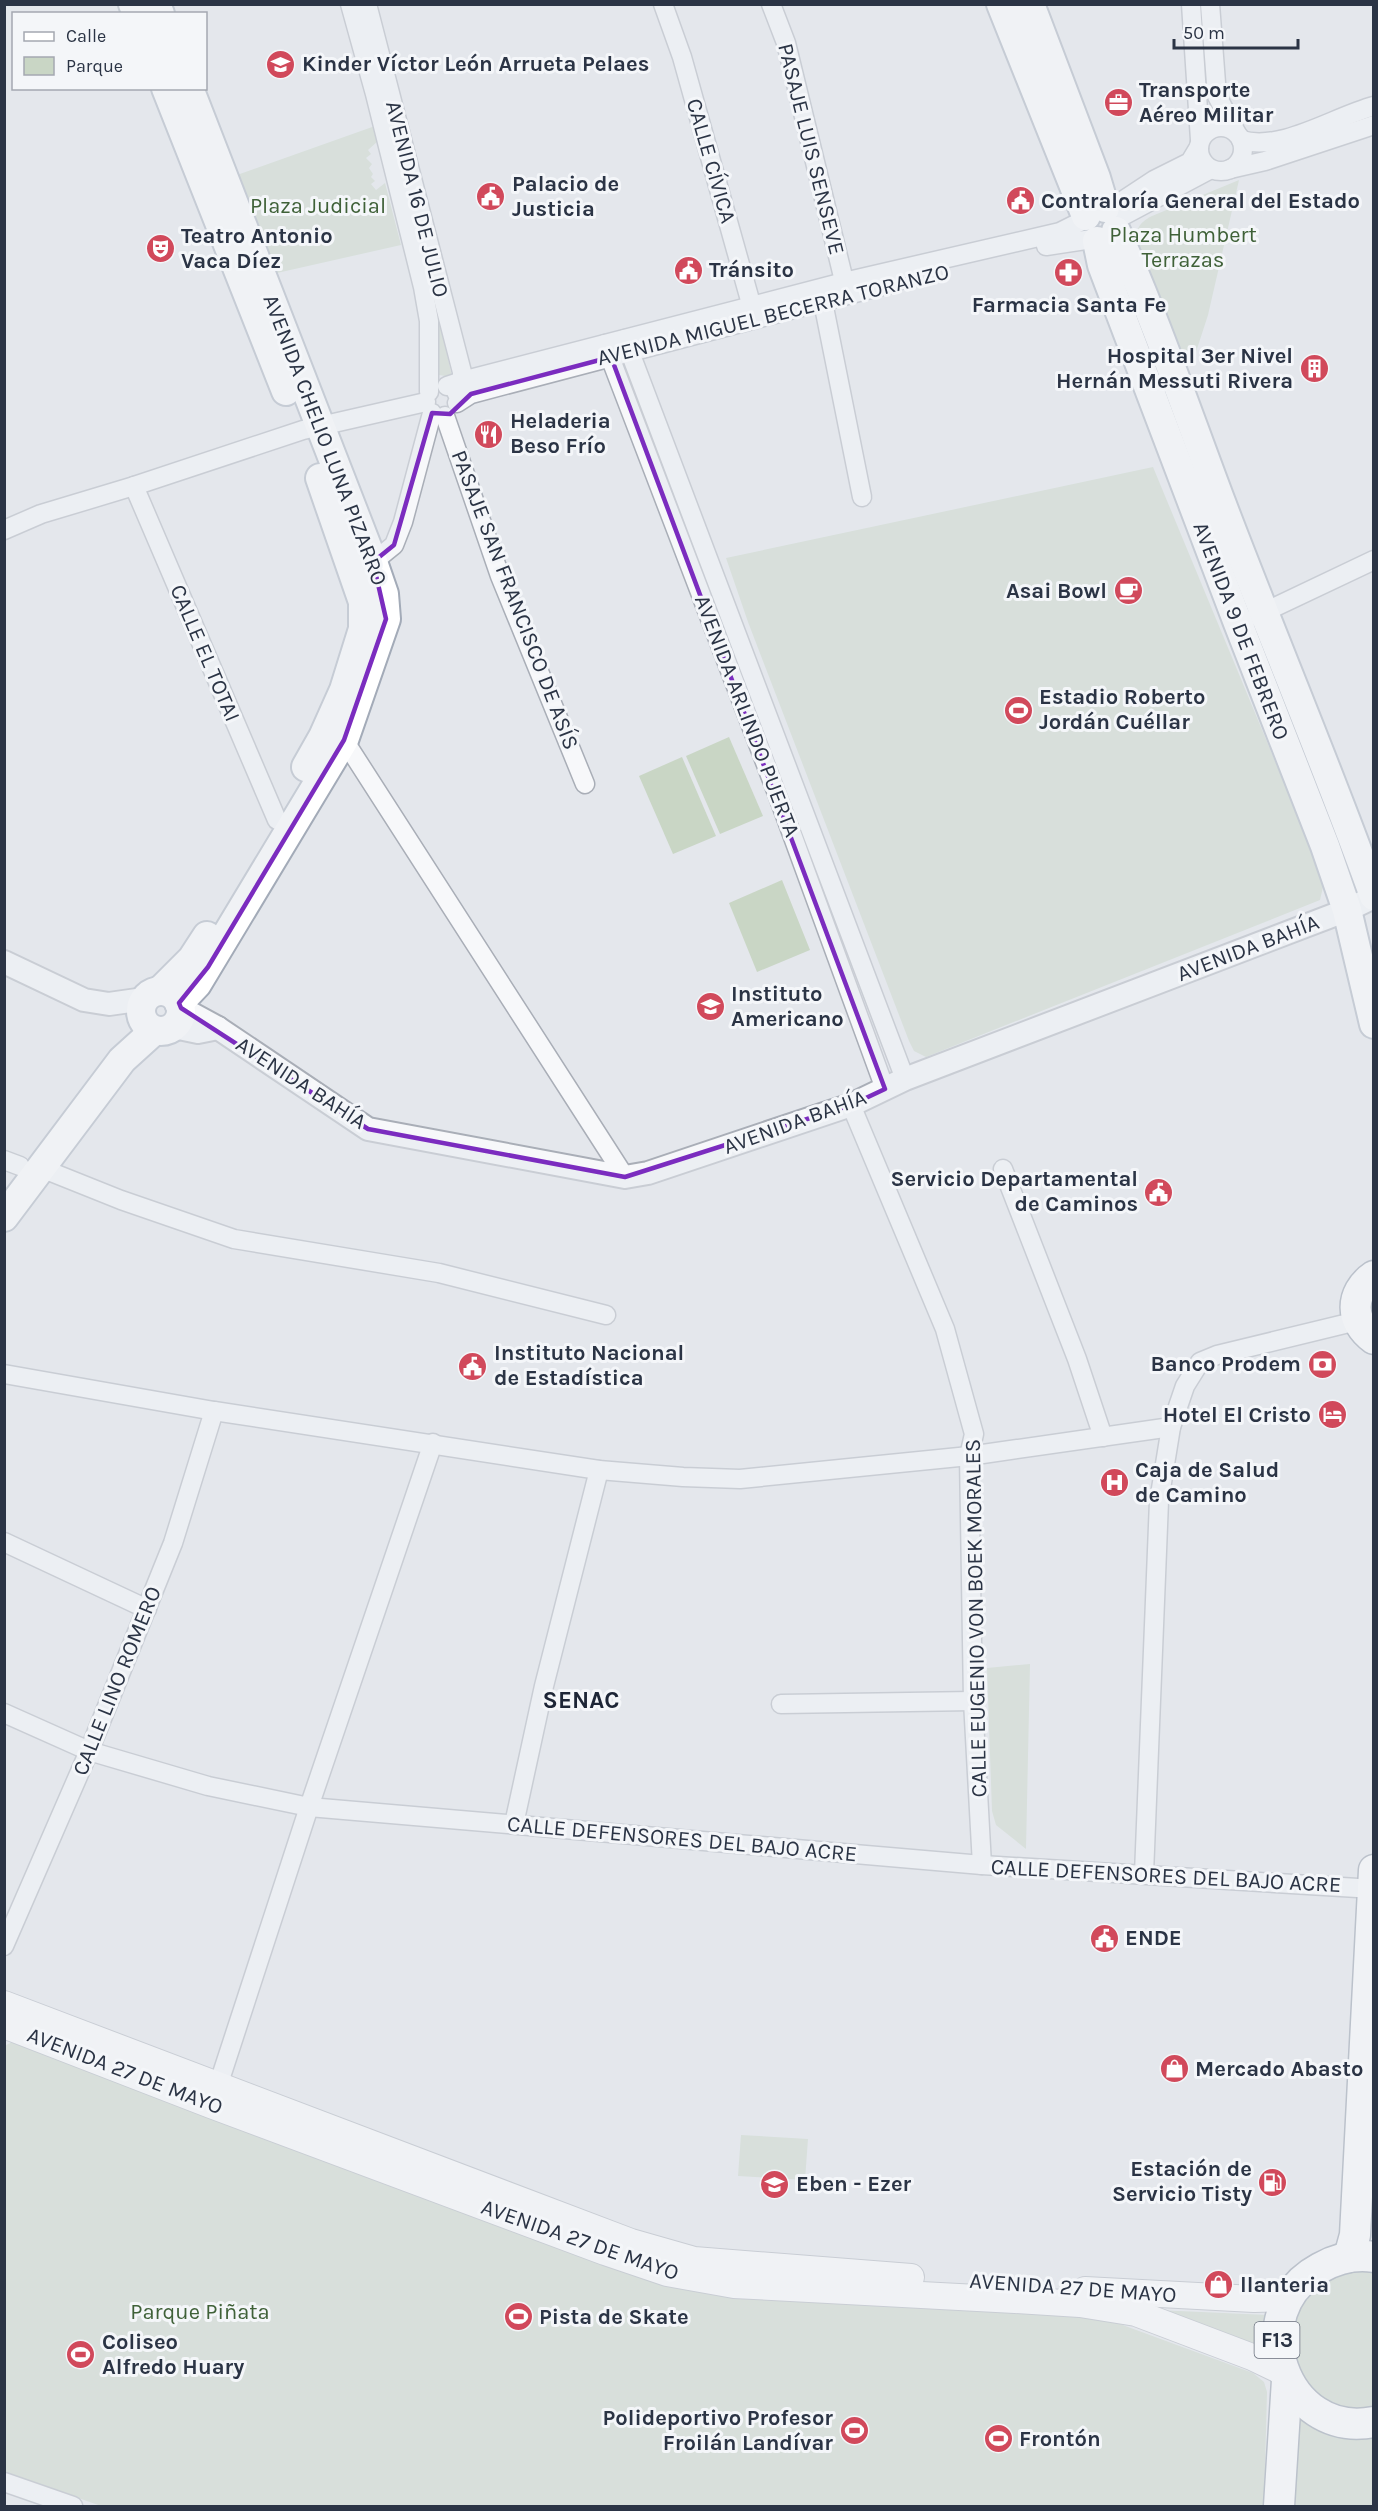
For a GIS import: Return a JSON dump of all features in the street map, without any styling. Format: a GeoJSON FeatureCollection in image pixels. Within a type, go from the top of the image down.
{"type":"FeatureCollection","features":[{"type":"Feature","properties":{"kind":"highway"},"geometry":{"type":"LineString","coordinates":[[1367,1334],[1356,1300],[1371,1274]]}},
{"type":"Feature","properties":{"kind":"highway","name":"F13"},"geometry":{"type":"LineString","coordinates":[[1279,2506],[1285,2376],[1277,2342],[1280,2319],[1289,2298],[1300,2283],[1314,2271],[1330,2262],[1361,2257],[1355,2235],[1373,1882]]}},
{"type":"Feature","properties":{"kind":"highway","name":"F13"},"geometry":{"type":"LineString","coordinates":[[1285,2376],[1301,2399],[1320,2413],[1342,2421],[1365,2424],[1374,2422]]}},
{"type":"Feature","properties":{"kind":"main road","name":"AVENIDA 9 DE FEBRERO"},"geometry":{"type":"LineString","coordinates":[[1001,4],[1101,223],[1169,361],[1374,896]]}},
{"type":"Feature","properties":{"kind":"main road","name":"AVENIDA 9 DE FEBRERO"},"geometry":{"type":"LineString","coordinates":[[1030,4],[1096,178],[1101,223],[1102,265],[1325,846],[1347,910],[1374,1024]]}},
{"type":"Feature","properties":{"kind":"main road","name":"AVENIDA CHELIO LUNA PIZARRO"},"geometry":{"type":"LineString","coordinates":[[167,90],[262,333],[311,428]]}},
{"type":"Feature","properties":{"kind":"main road","name":"AVENIDA CHELIO LUNA PIZARRO"},"geometry":{"type":"LineString","coordinates":[[162,1011],[197,984],[344,740],[386,619],[384,594],[363,566],[190,90]]}},
{"type":"Feature","properties":{"kind":"main road","name":"AVENIDA CHELIO LUNA PIZARRO"},"geometry":{"type":"LineString","coordinates":[[162,1011],[277,820],[323,737],[344,690],[363,629],[363,566]]}},
{"type":"Feature","properties":{"kind":"main road"},"geometry":{"type":"LineString","coordinates":[[4,1217],[17,1170],[122,1060],[162,1011]]}},
{"type":"Feature","properties":{"kind":"main road","name":"AVENIDA 27 DE MAYO"},"geometry":{"type":"LineString","coordinates":[[4,2004],[215,2095],[605,2252],[667,2273],[734,2285],[1080,2304],[1136,2313],[1252,2357],[1285,2376]]}},
{"type":"Feature","properties":{"kind":"main road","name":"AVENIDA 27 DE MAYO"},"geometry":{"type":"LineString","coordinates":[[4,2025],[215,2095],[631,2242],[694,2260],[1070,2290],[1254,2299],[1289,2298]]}},
{"type":"Feature","properties":{"kind":"street","name":"AVENIDA 16 DE JULIO"},"geometry":{"type":"LineString","coordinates":[[350,4],[423,287],[444,398]]}},
{"type":"Feature","properties":{"kind":"street","name":"AVENIDA 16 DE JULIO"},"geometry":{"type":"LineString","coordinates":[[363,566],[394,545],[458,358],[367,4]]}},
{"type":"Feature","properties":{"kind":"street","name":"CALLE CÍVICA"},"geometry":{"type":"LineString","coordinates":[[663,4],[682,57],[753,313]]}},
{"type":"Feature","properties":{"kind":"street","name":"PASAJE LUIS SENSEVE"},"geometry":{"type":"LineString","coordinates":[[771,4],[786,43],[846,288]]}},
{"type":"Feature","properties":{"kind":"street"},"geometry":{"type":"LineString","coordinates":[[1191,4],[1202,160],[1211,169],[1217,171],[1265,161],[1374,125]]}},
{"type":"Feature","properties":{"kind":"street"},"geometry":{"type":"LineString","coordinates":[[1210,4],[1217,96],[1239,137],[1242,153],[1240,159],[1230,169]]}},
{"type":"Feature","properties":{"kind":"street"},"geometry":{"type":"LineString","coordinates":[[1200,143],[1204,134],[1224,127],[1255,144],[1274,142],[1374,106]]}},
{"type":"Feature","properties":{"kind":"street","name":"AVENIDA MIGUEL BECERRA TORANZO"},"geometry":{"type":"LineString","coordinates":[[1101,223],[1154,180],[1190,162],[1200,143]]}},
{"type":"Feature","properties":{"kind":"street","name":"AVENIDA MIGUEL BECERRA TORANZO"},"geometry":{"type":"LineString","coordinates":[[444,398],[492,373],[628,346],[1101,223],[1211,169]]}},
{"type":"Feature","properties":{"kind":"street","name":"AVENIDA MIGUEL BECERRA TORANZO"},"geometry":{"type":"LineString","coordinates":[[753,313],[823,302],[846,288]]}},
{"type":"Feature","properties":{"kind":"street"},"geometry":{"type":"LineString","coordinates":[[823,302],[862,497]]}},
{"type":"Feature","properties":{"kind":"street","name":"AVENIDA ARLINDO PUERTA"},"geometry":{"type":"LineString","coordinates":[[628,346],[895,1084]]}},
{"type":"Feature","properties":{"kind":"street","name":"AVENIDA MIGUEL BECERRA TORANZO"},"geometry":{"type":"LineString","coordinates":[[4,530],[41,514],[311,428],[471,394],[608,350]]}},
{"type":"Feature","properties":{"kind":"street","name":"AVENIDA ARLINDO PUERTA"},"geometry":{"type":"LineString","coordinates":[[608,350],[778,796],[895,1084]]}},
{"type":"Feature","properties":{"kind":"street"},"geometry":{"type":"LineString","coordinates":[[458,358],[477,375],[492,373]]}},
{"type":"Feature","properties":{"kind":"street","name":"PASAJE SAN FRANCISCO DE ASÍS"},"geometry":{"type":"LineString","coordinates":[[444,398],[500,576],[585,784]]}},
{"type":"Feature","properties":{"kind":"street","name":"CALLE EL TOTAI"},"geometry":{"type":"LineString","coordinates":[[134,486],[277,820]]}},
{"type":"Feature","properties":{"kind":"street"},"geometry":{"type":"LineString","coordinates":[[1238,623],[1374,560]]}},
{"type":"Feature","properties":{"kind":"street"},"geometry":{"type":"LineString","coordinates":[[344,740],[625,1177]]}},
{"type":"Feature","properties":{"kind":"street","name":"AVENIDA BAHÍA"},"geometry":{"type":"LineString","coordinates":[[4,962],[84,1000],[162,1011],[198,1032],[218,1028],[368,1129],[625,1177],[648,1173],[851,1105],[895,1084],[1347,910],[1374,896]]}},
{"type":"Feature","properties":{"kind":"street","name":"CALLE EUGENIO VON BOEK MORALES"},"geometry":{"type":"LineString","coordinates":[[851,1105],[945,1329],[974,1434],[969,1455],[973,1701],[982,1865]]}},
{"type":"Feature","properties":{"kind":"street"},"geometry":{"type":"LineString","coordinates":[[1003,1169],[1077,1359],[1103,1437]]}},
{"type":"Feature","properties":{"kind":"street"},"geometry":{"type":"LineString","coordinates":[[17,1170],[121,1200],[234,1239],[439,1272],[606,1315]]}},
{"type":"Feature","properties":{"kind":"street"},"geometry":{"type":"LineString","coordinates":[[1144,1874],[1159,1501],[1171,1427],[1185,1386],[1200,1362],[1217,1355],[1367,1334]]}},
{"type":"Feature","properties":{"kind":"street"},"geometry":{"type":"LineString","coordinates":[[4,1374],[214,1411],[599,1470],[683,1478],[740,1479],[969,1455],[1171,1427]]}},
{"type":"Feature","properties":{"kind":"street","name":"CALLE LINO ROMERO"},"geometry":{"type":"LineString","coordinates":[[4,1946],[89,1751],[173,1543],[214,1411]]}},
{"type":"Feature","properties":{"kind":"street"},"geometry":{"type":"LineString","coordinates":[[215,2095],[432,1443]]}},
{"type":"Feature","properties":{"kind":"street"},"geometry":{"type":"LineString","coordinates":[[514,1824],[544,1686],[599,1470]]}},
{"type":"Feature","properties":{"kind":"street"},"geometry":{"type":"LineString","coordinates":[[4,1542],[147,1609]]}},
{"type":"Feature","properties":{"kind":"street"},"geometry":{"type":"LineString","coordinates":[[781,1704],[973,1701]]}},
{"type":"Feature","properties":{"kind":"street","name":"CALLE DEFENSORES DEL BAJO ACRE"},"geometry":{"type":"LineString","coordinates":[[4,1713],[89,1751],[208,1786],[309,1807],[982,1865],[1144,1874],[1373,1882]]}},
{"type":"Feature","properties":{"kind":"street"},"geometry":{"type":"LineString","coordinates":[[5,2482],[73,2506]]}},
{"type":"Feature","properties":{"kind":"highlighted area"},"geometry":{"type":"Polygon","coordinates":[[[611,357],[885,1089],[851,1105],[625,1177],[368,1129],[181,1008],[179,1003],[208,967],[344,740],[386,619],[373,562],[394,545],[432,413],[450,414],[471,394],[611,357]]]}},
{"type":"Feature","properties":{"kind":"green space","name":"Plaza Judicial"},"geometry":{"type":"Polygon","coordinates":[[[375,126],[378,141],[368,150],[371,154],[366,158],[372,164],[369,168],[373,174],[371,177],[375,181],[371,184],[376,190],[385,183],[401,245],[277,273],[237,175],[375,126]]]}},
{"type":"Feature","properties":{"kind":"green space","name":"Plaza Humbert Terrazas"},"geometry":{"type":"Polygon","coordinates":[[[1239,180],[1208,315],[1195,355],[1182,356],[1135,245],[1137,231],[1144,221],[1152,216],[1239,180]]]}},
{"type":"Feature","properties":{"kind":"green space"},"geometry":{"type":"Polygon","coordinates":[[[433,290],[452,377],[439,375],[439,340],[433,290]]]}},
{"type":"Feature","properties":{"kind":"green space","name":"Estadio Roberto Jordán Cuéllar"},"geometry":{"type":"Polygon","coordinates":[[[1153,467],[1321,872],[1323,887],[1320,900],[926,1057],[914,1051],[909,1041],[748,622],[726,558],[1153,467]]]}},
{"type":"Feature","properties":{"kind":"green space"},"geometry":{"type":"Polygon","coordinates":[[[729,737],[763,816],[720,834],[686,756],[729,737]]]}},
{"type":"Feature","properties":{"kind":"green space"},"geometry":{"type":"Polygon","coordinates":[[[682,757],[716,836],[673,854],[639,776],[682,757]]]}},
{"type":"Feature","properties":{"kind":"green space"},"geometry":{"type":"Polygon","coordinates":[[[782,880],[810,950],[757,972],[729,903],[782,880]]]}},
{"type":"Feature","properties":{"kind":"green space"},"geometry":{"type":"Polygon","coordinates":[[[1030,1664],[1026,1849],[996,1825],[992,1811],[987,1668],[1030,1664]]]}},
{"type":"Feature","properties":{"kind":"green space","name":"Parque Piñata"},"geometry":{"type":"Polygon","coordinates":[[[23,2037],[610,2261],[1071,2306],[1253,2373],[1264,2382],[1267,2392],[1264,2506],[101,2506],[5,2472],[4,2046],[23,2037]]]}},
{"type":"Feature","properties":{"kind":"green space"},"geometry":{"type":"Polygon","coordinates":[[[741,2135],[808,2139],[805,2180],[738,2176],[741,2135]]]}},
{"type":"Feature","properties":{"kind":"green space"},"geometry":{"type":"Polygon","coordinates":[[[1373,2266],[1373,2410],[1356,2411],[1333,2406],[1313,2393],[1290,2353],[1295,2307],[1330,2272],[1373,2266]]]}},
{"type":"Feature","properties":{"kind":"green space"},"geometry":{"type":"Polygon","coordinates":[[[1134,2309],[1268,2315],[1264,2359],[1134,2309]]]}},
{"type":"Feature","properties":{"kind":"green space"},"geometry":{"type":"Polygon","coordinates":[[[1288,2400],[1373,2433],[1373,2506],[1287,2506],[1288,2400]]]}},
{"type":"Feature","properties":{"kind":"place","name":"Kinder Víctor León Arrueta Pelaes"},"geometry":{"type":"Point","coordinates":[281,64]}},
{"type":"Feature","properties":{"kind":"place","name":"Transporte Aéreo Militar"},"geometry":{"type":"Point","coordinates":[1118,103]}},
{"type":"Feature","properties":{"kind":"place","name":"Palacio de Justicia"},"geometry":{"type":"Point","coordinates":[491,197]}},
{"type":"Feature","properties":{"kind":"place","name":"Contraloría General del Estado"},"geometry":{"type":"Point","coordinates":[1020,201]}},
{"type":"Feature","properties":{"kind":"place","name":"Teatro Antonio Vaca Díez"},"geometry":{"type":"Point","coordinates":[160,249]}},
{"type":"Feature","properties":{"kind":"place","name":"Tránsito"},"geometry":{"type":"Point","coordinates":[688,270]}},
{"type":"Feature","properties":{"kind":"place","name":"Farmacia Santa Fe"},"geometry":{"type":"Point","coordinates":[1069,273]}},
{"type":"Feature","properties":{"kind":"place","name":"Hospital 3er Nivel Hernán Messuti Rivera"},"geometry":{"type":"Point","coordinates":[1314,369]}},
{"type":"Feature","properties":{"kind":"place","name":"Heladeria Beso Frío"},"geometry":{"type":"Point","coordinates":[489,434]}},
{"type":"Feature","properties":{"kind":"place","name":"Asai Bowl"},"geometry":{"type":"Point","coordinates":[1128,591]}},
{"type":"Feature","properties":{"kind":"place","name":"Estadio Roberto Jordán Cuéllar"},"geometry":{"type":"Point","coordinates":[1018,710]}},
{"type":"Feature","properties":{"kind":"place","name":"Instituto Americano"},"geometry":{"type":"Point","coordinates":[710,1007]}},
{"type":"Feature","properties":{"kind":"place","name":"Servicio Departamental de Caminos"},"geometry":{"type":"Point","coordinates":[1159,1192]}},
{"type":"Feature","properties":{"kind":"place","name":"Banco Prodem"},"geometry":{"type":"Point","coordinates":[1322,1364]}},
{"type":"Feature","properties":{"kind":"place","name":"Instituto Nacional de Estadística"},"geometry":{"type":"Point","coordinates":[473,1366]}},
{"type":"Feature","properties":{"kind":"place","name":"Hotel El Cristo"},"geometry":{"type":"Point","coordinates":[1332,1415]}},
{"type":"Feature","properties":{"kind":"place","name":"Caja de Salud de Camino"},"geometry":{"type":"Point","coordinates":[1114,1483]}},
{"type":"Feature","properties":{"kind":"place","name":"ENDE"},"geometry":{"type":"Point","coordinates":[1104,1938]}},
{"type":"Feature","properties":{"kind":"place","name":"Mercado Abasto"},"geometry":{"type":"Point","coordinates":[1174,2069]}},
{"type":"Feature","properties":{"kind":"place","name":"Estación de Servicio Tisty"},"geometry":{"type":"Point","coordinates":[1273,2182]}},
{"type":"Feature","properties":{"kind":"place","name":"Eben - Ezer"},"geometry":{"type":"Point","coordinates":[775,2184]}},
{"type":"Feature","properties":{"kind":"place","name":"llanteria"},"geometry":{"type":"Point","coordinates":[1219,2285]}},
{"type":"Feature","properties":{"kind":"place","name":"Pista de Skate"},"geometry":{"type":"Point","coordinates":[518,2317]}},
{"type":"Feature","properties":{"kind":"place","name":"Coliseo Alfredo Huary"},"geometry":{"type":"Point","coordinates":[81,2355]}},
{"type":"Feature","properties":{"kind":"place","name":"Polideportivo Profesor Froilán Landívar"},"geometry":{"type":"Point","coordinates":[854,2431]}},
{"type":"Feature","properties":{"kind":"place","name":"Frontón"},"geometry":{"type":"Point","coordinates":[998,2439]}},
{"type":"Feature","properties":{"kind":"district","name":"SENAC"},"geometry":{"type":"Point","coordinates":[581,1700]}}]}
